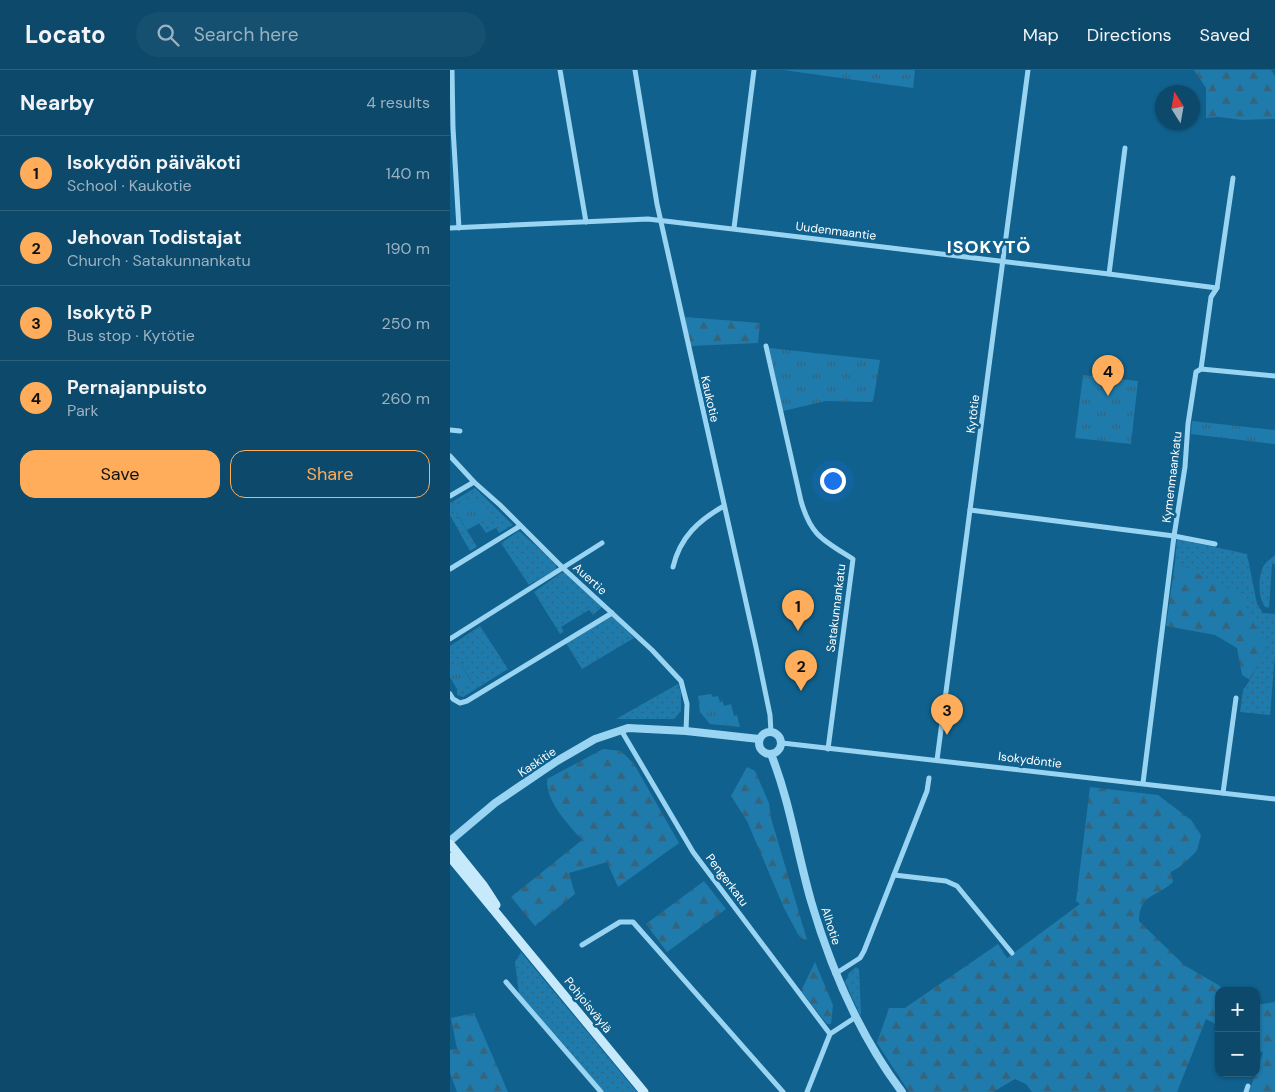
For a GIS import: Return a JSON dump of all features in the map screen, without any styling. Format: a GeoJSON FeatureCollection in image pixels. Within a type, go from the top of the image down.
{"type":"FeatureCollection","features":[{"type":"Feature","properties":{"kind":"main road","name":"Pohjoisväylä"},"geometry":{"type":"LineString","coordinates":[[450,842],[483,885],[514,933]]}},
{"type":"Feature","properties":{"kind":"main road","name":"Pohjoisväylä"},"geometry":{"type":"LineString","coordinates":[[450,857],[644,1092]]}},
{"type":"Feature","properties":{"kind":"street"},"geometry":{"type":"LineString","coordinates":[[452,70],[452,128],[459,228]]}},
{"type":"Feature","properties":{"kind":"street"},"geometry":{"type":"LineString","coordinates":[[560,70],[586,222]]}},
{"type":"Feature","properties":{"kind":"street","name":"Kaukotie"},"geometry":{"type":"LineString","coordinates":[[635,70],[661,220],[756,646],[770,715],[771,732]]}},
{"type":"Feature","properties":{"kind":"street"},"geometry":{"type":"LineString","coordinates":[[734,228],[754,70]]}},
{"type":"Feature","properties":{"kind":"street","name":"Kytötie"},"geometry":{"type":"LineString","coordinates":[[937,760],[1028,70]]}},
{"type":"Feature","properties":{"kind":"street"},"geometry":{"type":"LineString","coordinates":[[1109,274],[1125,148]]}},
{"type":"Feature","properties":{"kind":"street","name":"Kymenmaankatu"},"geometry":{"type":"LineString","coordinates":[[1143,784],[1196,372],[1201,369],[1211,297],[1217,288],[1233,178]]}},
{"type":"Feature","properties":{"kind":"street","name":"Uudenmaantie"},"geometry":{"type":"LineString","coordinates":[[450,228],[661,220],[1217,288]]}},
{"type":"Feature","properties":{"kind":"street","name":"Satakunnankatu"},"geometry":{"type":"LineString","coordinates":[[766,346],[801,501],[808,522],[825,542],[853,559],[828,749]]}},
{"type":"Feature","properties":{"kind":"street"},"geometry":{"type":"LineString","coordinates":[[1201,369],[1275,376]]}},
{"type":"Feature","properties":{"kind":"street"},"geometry":{"type":"LineString","coordinates":[[450,430],[460,431]]}},
{"type":"Feature","properties":{"kind":"street","name":"Auertie"},"geometry":{"type":"LineString","coordinates":[[450,456],[474,482],[652,650],[682,681],[687,704],[686,731]]}},
{"type":"Feature","properties":{"kind":"street"},"geometry":{"type":"LineString","coordinates":[[450,496],[474,482]]}},
{"type":"Feature","properties":{"kind":"street"},"geometry":{"type":"LineString","coordinates":[[673,567],[676,554],[687,536],[707,516],[724,506]]}},
{"type":"Feature","properties":{"kind":"street"},"geometry":{"type":"LineString","coordinates":[[970,510],[1174,536],[1216,544]]}},
{"type":"Feature","properties":{"kind":"street"},"geometry":{"type":"LineString","coordinates":[[450,569],[520,526]]}},
{"type":"Feature","properties":{"kind":"street"},"geometry":{"type":"LineString","coordinates":[[450,639],[602,542]]}},
{"type":"Feature","properties":{"kind":"street"},"geometry":{"type":"LineString","coordinates":[[450,694],[460,703],[467,701],[612,613]]}},
{"type":"Feature","properties":{"kind":"street"},"geometry":{"type":"LineString","coordinates":[[1224,793],[1236,698]]}},
{"type":"Feature","properties":{"kind":"street","name":"Kaskitie"},"geometry":{"type":"LineString","coordinates":[[450,842],[496,803],[556,761],[595,739],[628,728],[686,731]]}},
{"type":"Feature","properties":{"kind":"street","name":"Pengerkatu"},"geometry":{"type":"LineString","coordinates":[[621,730],[693,852],[830,1034]]}},
{"type":"Feature","properties":{"kind":"street"},"geometry":{"type":"LineString","coordinates":[[686,731],[760,740]]}},
{"type":"Feature","properties":{"kind":"street"},"geometry":{"type":"LineString","coordinates":[[771,732],[778,735],[782,743],[779,751],[767,754],[759,745],[764,733],[771,732]]}},
{"type":"Feature","properties":{"kind":"street","name":"Isokydöntie"},"geometry":{"type":"LineString","coordinates":[[782,743],[1275,799]]}},
{"type":"Feature","properties":{"kind":"street","name":"Alhotie"},"geometry":{"type":"LineString","coordinates":[[771,754],[781,779],[811,901],[835,974],[856,1017],[902,1092]]}},
{"type":"Feature","properties":{"kind":"street"},"geometry":{"type":"LineString","coordinates":[[835,974],[860,958],[864,951],[927,791],[929,778]]}},
{"type":"Feature","properties":{"kind":"street"},"geometry":{"type":"LineString","coordinates":[[894,875],[946,882],[957,886],[1012,952]]}},
{"type":"Feature","properties":{"kind":"street"},"geometry":{"type":"LineString","coordinates":[[582,945],[620,922],[632,922],[783,1092]]}},
{"type":"Feature","properties":{"kind":"street"},"geometry":{"type":"LineString","coordinates":[[506,982],[602,1092]]}},
{"type":"Feature","properties":{"kind":"street"},"geometry":{"type":"LineString","coordinates":[[807,1092],[830,1034],[856,1017]]}},
{"type":"Feature","properties":{"kind":"green space"},"geometry":{"type":"Polygon","coordinates":[[[783,70],[915,70],[913,88],[783,70]]]}},
{"type":"Feature","properties":{"kind":"green space"},"geometry":{"type":"Polygon","coordinates":[[[1194,70],[1271,70],[1275,76],[1275,119],[1206,118],[1206,88],[1194,70]]]}},
{"type":"Feature","properties":{"kind":"green space"},"geometry":{"type":"Polygon","coordinates":[[[685,317],[760,323],[758,343],[690,346],[685,317]]]}},
{"type":"Feature","properties":{"kind":"green space"},"geometry":{"type":"Polygon","coordinates":[[[769,348],[880,360],[873,402],[826,401],[783,411],[769,348]]]}},
{"type":"Feature","properties":{"kind":"green space"},"geometry":{"type":"Polygon","coordinates":[[[1083,375],[1138,381],[1131,444],[1075,438],[1083,375]]]}},
{"type":"Feature","properties":{"kind":"green space"},"geometry":{"type":"Polygon","coordinates":[[[1192,421],[1275,430],[1275,444],[1191,434],[1192,421]]]}},
{"type":"Feature","properties":{"kind":"green space"},"geometry":{"type":"Polygon","coordinates":[[[475,488],[513,525],[499,533],[496,528],[486,533],[479,523],[491,517],[466,498],[452,506],[477,547],[470,551],[450,515],[450,503],[475,488]]]}},
{"type":"Feature","properties":{"kind":"green space"},"geometry":{"type":"Polygon","coordinates":[[[466,498],[470,501],[483,503],[491,517],[467,530],[452,506],[466,498]]]}},
{"type":"Feature","properties":{"kind":"green space"},"geometry":{"type":"Polygon","coordinates":[[[519,531],[556,563],[556,569],[529,585],[501,543],[519,531]]]}},
{"type":"Feature","properties":{"kind":"green space"},"geometry":{"type":"Polygon","coordinates":[[[1177,539],[1247,554],[1257,604],[1263,613],[1275,614],[1275,655],[1270,715],[1240,712],[1243,690],[1266,648],[1175,562],[1177,539]]]}},
{"type":"Feature","properties":{"kind":"green space"},"geometry":{"type":"Polygon","coordinates":[[[1275,555],[1275,564],[1272,564],[1269,608],[1265,607],[1260,593],[1261,571],[1264,565],[1275,555]]]}},
{"type":"Feature","properties":{"kind":"green space"},"geometry":{"type":"Polygon","coordinates":[[[1175,562],[1240,595],[1266,648],[1250,680],[1242,675],[1237,648],[1215,635],[1166,626],[1175,562]]]}},
{"type":"Feature","properties":{"kind":"green space"},"geometry":{"type":"Polygon","coordinates":[[[564,571],[602,607],[593,615],[589,610],[561,627],[564,632],[560,634],[534,592],[564,571]]]}},
{"type":"Feature","properties":{"kind":"green space"},"geometry":{"type":"Polygon","coordinates":[[[612,615],[634,638],[582,669],[566,643],[612,615]]]}},
{"type":"Feature","properties":{"kind":"green space"},"geometry":{"type":"Polygon","coordinates":[[[480,626],[508,669],[463,697],[457,695],[457,689],[471,680],[460,663],[450,668],[450,646],[480,626]]]}},
{"type":"Feature","properties":{"kind":"green space"},"geometry":{"type":"Polygon","coordinates":[[[460,663],[471,681],[457,689],[450,677],[450,668],[460,663]]]}},
{"type":"Feature","properties":{"kind":"green space"},"geometry":{"type":"Polygon","coordinates":[[[678,684],[681,693],[681,711],[674,719],[616,719],[678,684]]]}},
{"type":"Feature","properties":{"kind":"green space"},"geometry":{"type":"Polygon","coordinates":[[[711,694],[713,697],[718,696],[720,702],[723,701],[724,706],[731,704],[734,716],[737,715],[740,727],[710,724],[700,712],[698,696],[711,694]]]}},
{"type":"Feature","properties":{"kind":"green space"},"geometry":{"type":"Polygon","coordinates":[[[603,749],[621,751],[634,764],[679,843],[618,887],[607,862],[569,873],[575,894],[535,926],[511,897],[582,840],[558,812],[550,796],[547,779],[603,749]]]}},
{"type":"Feature","properties":{"kind":"green space"},"geometry":{"type":"Polygon","coordinates":[[[747,767],[755,771],[769,803],[771,818],[807,940],[800,938],[784,908],[747,821],[731,796],[747,767]]]}},
{"type":"Feature","properties":{"kind":"green space"},"geometry":{"type":"Polygon","coordinates":[[[1090,787],[1158,795],[1191,820],[1201,835],[1197,851],[1181,866],[1171,872],[1173,882],[1149,897],[1142,905],[1139,921],[1184,965],[1220,987],[1215,987],[1215,1024],[1206,1019],[1177,1092],[1032,1092],[1026,1084],[1015,1079],[993,1092],[909,1092],[877,1043],[889,1008],[905,1008],[998,944],[1007,958],[1080,904],[1076,901],[1090,787]]]}},
{"type":"Feature","properties":{"kind":"green space"},"geometry":{"type":"Polygon","coordinates":[[[704,881],[726,909],[667,952],[646,924],[704,881]]]}},
{"type":"Feature","properties":{"kind":"green space"},"geometry":{"type":"Polygon","coordinates":[[[521,952],[637,1092],[604,1092],[519,994],[515,962],[521,952]]]}},
{"type":"Feature","properties":{"kind":"green space"},"geometry":{"type":"Polygon","coordinates":[[[815,962],[833,1005],[831,1024],[827,1024],[801,991],[815,962]]]}},
{"type":"Feature","properties":{"kind":"green space"},"geometry":{"type":"Polygon","coordinates":[[[856,967],[859,969],[860,1015],[845,982],[849,973],[856,967]]]}},
{"type":"Feature","properties":{"kind":"green space"},"geometry":{"type":"Polygon","coordinates":[[[1275,1002],[1275,1092],[1249,1092],[1254,1077],[1260,1077],[1260,1061],[1263,1053],[1260,1051],[1260,1004],[1275,1002]]]}},
{"type":"Feature","properties":{"kind":"green space"},"geometry":{"type":"Polygon","coordinates":[[[474,1013],[508,1092],[457,1092],[450,1073],[450,1050],[457,1049],[451,1018],[474,1013]]]}},
{"type":"Feature","properties":{"kind":"place","name":"Pernajanpuisto"},"geometry":{"type":"Point","coordinates":[1108,396]}},
{"type":"Feature","properties":{"kind":"place","name":"Isokydön päiväkoti"},"geometry":{"type":"Point","coordinates":[798,631]}},
{"type":"Feature","properties":{"kind":"place","name":"Jehovan Todistajat"},"geometry":{"type":"Point","coordinates":[801,691]}},
{"type":"Feature","properties":{"kind":"place","name":"Isokytö P"},"geometry":{"type":"Point","coordinates":[947,735]}},
{"type":"Feature","properties":{"kind":"district","name":"ISOKYTÖ"},"geometry":{"type":"Point","coordinates":[989,247]}}]}
